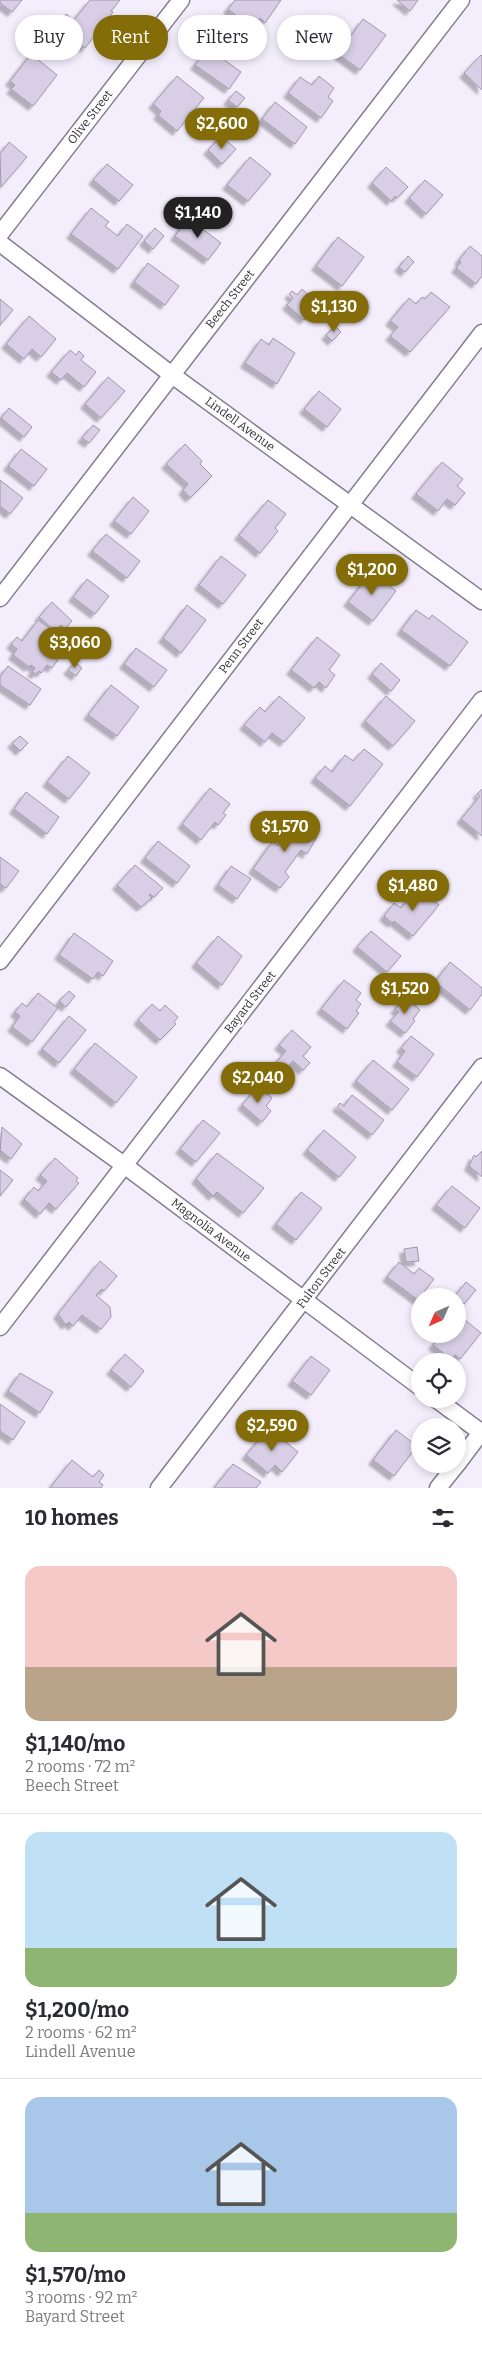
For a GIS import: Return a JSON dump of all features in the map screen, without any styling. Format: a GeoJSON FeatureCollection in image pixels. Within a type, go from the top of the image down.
{"type":"FeatureCollection","features":[{"type":"Feature","properties":{"kind":"street","name":"Olive Street"},"geometry":{"type":"LineString","coordinates":[[0,234],[181,0]]}},
{"type":"Feature","properties":{"kind":"street","name":"Beech Street"},"geometry":{"type":"LineString","coordinates":[[0,598],[461,0]]}},
{"type":"Feature","properties":{"kind":"street","name":"Lindell Avenue"},"geometry":{"type":"LineString","coordinates":[[0,243],[172,375],[482,601]]}},
{"type":"Feature","properties":{"kind":"street","name":"Penn Street"},"geometry":{"type":"LineString","coordinates":[[0,961],[482,333]]}},
{"type":"Feature","properties":{"kind":"street","name":"Bayard Street"},"geometry":{"type":"LineString","coordinates":[[0,1327],[482,700]]}},
{"type":"Feature","properties":{"kind":"street","name":"Fulton Street"},"geometry":{"type":"LineString","coordinates":[[159,1488],[482,1067]]}},
{"type":"Feature","properties":{"kind":"street","name":"Magnolia Avenue"},"geometry":{"type":"LineString","coordinates":[[0,1076],[124,1165],[411,1379]]}},
{"type":"Feature","properties":{"kind":"street"},"geometry":{"type":"LineString","coordinates":[[449,1408],[482,1432],[466,1452]]}},
{"type":"Feature","properties":{"kind":"street"},"geometry":{"type":"LineString","coordinates":[[438,1488],[449,1473]]}},
{"type":"Feature","properties":{"kind":"building"},"geometry":{"type":"Polygon","coordinates":[[[0,0],[22,0],[12,12],[0,3],[0,0]]]}},
{"type":"Feature","properties":{"kind":"building"},"geometry":{"type":"Polygon","coordinates":[[[90,0],[120,0],[111,11],[113,12],[111,15],[93,15],[93,38],[85,48],[83,46],[83,15],[78,15],[90,0]]]}},
{"type":"Feature","properties":{"kind":"building"},"geometry":{"type":"Polygon","coordinates":[[[235,0],[281,0],[267,20],[267,15],[236,15],[228,9],[235,0]]]}},
{"type":"Feature","properties":{"kind":"building"},"geometry":{"type":"Polygon","coordinates":[[[397,0],[418,0],[410,11],[397,0]]]}},
{"type":"Feature","properties":{"kind":"building"},"geometry":{"type":"Polygon","coordinates":[[[363,19],[386,35],[360,70],[346,60],[351,60],[351,36],[363,19]]]}},
{"type":"Feature","properties":{"kind":"building"},"geometry":{"type":"Polygon","coordinates":[[[482,56],[482,90],[464,73],[482,56]]]}},
{"type":"Feature","properties":{"kind":"building"},"geometry":{"type":"Polygon","coordinates":[[[26,60],[38,60],[57,75],[33,106],[11,89],[15,85],[10,81],[26,60]]]}},
{"type":"Feature","properties":{"kind":"building"},"geometry":{"type":"Polygon","coordinates":[[[199,60],[224,60],[241,72],[229,89],[195,65],[199,60]]]}},
{"type":"Feature","properties":{"kind":"building"},"geometry":{"type":"Polygon","coordinates":[[[177,76],[204,98],[177,131],[158,115],[161,111],[153,104],[177,76]]]}},
{"type":"Feature","properties":{"kind":"building"},"geometry":{"type":"Polygon","coordinates":[[[319,76],[334,88],[328,97],[333,101],[321,118],[288,93],[300,77],[312,85],[319,76]]]}},
{"type":"Feature","properties":{"kind":"building"},"geometry":{"type":"Polygon","coordinates":[[[236,91],[245,98],[237,107],[228,100],[236,91]]]}},
{"type":"Feature","properties":{"kind":"building"},"geometry":{"type":"Polygon","coordinates":[[[275,102],[307,127],[295,144],[262,119],[275,102]]]}},
{"type":"Feature","properties":{"kind":"building"},"geometry":{"type":"Polygon","coordinates":[[[221,136],[236,149],[222,164],[208,150],[221,136]]]}},
{"type":"Feature","properties":{"kind":"building"},"geometry":{"type":"Polygon","coordinates":[[[9,142],[27,157],[1,187],[0,154],[9,142]]]}},
{"type":"Feature","properties":{"kind":"building"},"geometry":{"type":"Polygon","coordinates":[[[250,157],[271,174],[248,201],[227,185],[250,157]]]}},
{"type":"Feature","properties":{"kind":"building"},"geometry":{"type":"Polygon","coordinates":[[[107,164],[133,185],[119,201],[93,180],[107,164]]]}},
{"type":"Feature","properties":{"kind":"building"},"geometry":{"type":"Polygon","coordinates":[[[386,167],[408,187],[391,201],[372,183],[386,167]]]}},
{"type":"Feature","properties":{"kind":"building"},"geometry":{"type":"Polygon","coordinates":[[[425,180],[443,195],[426,214],[409,198],[425,180]]]}},
{"type":"Feature","properties":{"kind":"building"},"geometry":{"type":"Polygon","coordinates":[[[91,208],[109,222],[105,226],[118,236],[127,224],[143,236],[118,269],[71,234],[91,208]]]}},
{"type":"Feature","properties":{"kind":"building"},"geometry":{"type":"Polygon","coordinates":[[[188,218],[221,243],[208,260],[175,236],[188,218]]]}},
{"type":"Feature","properties":{"kind":"building"},"geometry":{"type":"Polygon","coordinates":[[[155,228],[164,236],[153,249],[144,241],[155,228]]]}},
{"type":"Feature","properties":{"kind":"building"},"geometry":{"type":"Polygon","coordinates":[[[338,237],[364,257],[342,286],[316,266],[338,237]]]}},
{"type":"Feature","properties":{"kind":"building"},"geometry":{"type":"Polygon","coordinates":[[[470,246],[482,256],[482,276],[476,284],[456,268],[461,262],[459,260],[470,246]]]}},
{"type":"Feature","properties":{"kind":"building"},"geometry":{"type":"Polygon","coordinates":[[[408,256],[414,262],[405,272],[399,267],[408,256]]]}},
{"type":"Feature","properties":{"kind":"building"},"geometry":{"type":"Polygon","coordinates":[[[148,263],[179,286],[165,305],[134,282],[148,263]]]}},
{"type":"Feature","properties":{"kind":"building"},"geometry":{"type":"Polygon","coordinates":[[[302,289],[319,304],[304,320],[287,305],[293,298],[289,294],[292,291],[297,295],[302,289]]]}},
{"type":"Feature","properties":{"kind":"building"},"geometry":{"type":"Polygon","coordinates":[[[431,292],[450,307],[410,352],[390,336],[398,327],[390,321],[409,298],[416,304],[422,297],[425,299],[431,292]]]}},
{"type":"Feature","properties":{"kind":"building"},"geometry":{"type":"Polygon","coordinates":[[[0,299],[13,310],[0,325],[0,299]]]}},
{"type":"Feature","properties":{"kind":"building"},"geometry":{"type":"Polygon","coordinates":[[[29,316],[56,339],[41,357],[32,349],[24,359],[6,344],[29,316]]]}},
{"type":"Feature","properties":{"kind":"building"},"geometry":{"type":"Polygon","coordinates":[[[335,326],[341,332],[332,341],[326,335],[335,326]]]}},
{"type":"Feature","properties":{"kind":"building"},"geometry":{"type":"Polygon","coordinates":[[[273,338],[295,353],[277,384],[245,363],[261,339],[269,345],[273,338]]]}},
{"type":"Feature","properties":{"kind":"building"},"geometry":{"type":"Polygon","coordinates":[[[70,350],[76,355],[79,351],[84,356],[81,360],[96,372],[84,387],[67,373],[61,380],[51,372],[70,350]]]}},
{"type":"Feature","properties":{"kind":"building"},"geometry":{"type":"Polygon","coordinates":[[[108,377],[125,391],[101,418],[85,404],[108,377]]]}},
{"type":"Feature","properties":{"kind":"building"},"geometry":{"type":"Polygon","coordinates":[[[319,391],[341,409],[327,427],[304,409],[319,391]]]}},
{"type":"Feature","properties":{"kind":"building"},"geometry":{"type":"Polygon","coordinates":[[[9,408],[32,427],[24,437],[1,418],[9,408]]]}},
{"type":"Feature","properties":{"kind":"building"},"geometry":{"type":"Polygon","coordinates":[[[93,425],[100,430],[89,443],[82,438],[93,425]]]}},
{"type":"Feature","properties":{"kind":"building"},"geometry":{"type":"Polygon","coordinates":[[[185,444],[202,461],[200,464],[212,476],[190,498],[183,490],[188,484],[166,464],[185,444]]]}},
{"type":"Feature","properties":{"kind":"building"},"geometry":{"type":"Polygon","coordinates":[[[21,449],[47,469],[34,486],[8,466],[21,449]]]}},
{"type":"Feature","properties":{"kind":"building"},"geometry":{"type":"Polygon","coordinates":[[[442,462],[463,479],[457,486],[465,493],[455,505],[447,499],[438,511],[416,494],[442,462]]]}},
{"type":"Feature","properties":{"kind":"building"},"geometry":{"type":"Polygon","coordinates":[[[0,480],[23,498],[10,514],[0,506],[0,480]]]}},
{"type":"Feature","properties":{"kind":"building"},"geometry":{"type":"Polygon","coordinates":[[[133,497],[149,511],[131,534],[114,521],[133,497]]]}},
{"type":"Feature","properties":{"kind":"building"},"geometry":{"type":"Polygon","coordinates":[[[268,500],[286,514],[275,528],[278,531],[260,553],[239,535],[268,500]]]}},
{"type":"Feature","properties":{"kind":"building"},"geometry":{"type":"Polygon","coordinates":[[[106,534],[140,561],[127,578],[92,551],[106,534]]]}},
{"type":"Feature","properties":{"kind":"building"},"geometry":{"type":"Polygon","coordinates":[[[221,556],[246,575],[223,604],[199,585],[221,556]]]}},
{"type":"Feature","properties":{"kind":"building"},"geometry":{"type":"Polygon","coordinates":[[[371,572],[396,591],[373,621],[348,602],[371,572]]]}},
{"type":"Feature","properties":{"kind":"building"},"geometry":{"type":"Polygon","coordinates":[[[87,579],[109,596],[95,614],[73,597],[87,579]]]}},
{"type":"Feature","properties":{"kind":"building"},"geometry":{"type":"Polygon","coordinates":[[[52,602],[72,621],[65,629],[61,625],[55,631],[39,617],[52,602]]]}},
{"type":"Feature","properties":{"kind":"building"},"geometry":{"type":"Polygon","coordinates":[[[187,605],[206,620],[181,653],[163,638],[187,605]]]}},
{"type":"Feature","properties":{"kind":"building"},"geometry":{"type":"Polygon","coordinates":[[[416,610],[429,619],[432,615],[468,642],[450,666],[401,630],[416,610]]]}},
{"type":"Feature","properties":{"kind":"building"},"geometry":{"type":"Polygon","coordinates":[[[38,620],[56,633],[44,649],[58,660],[52,668],[47,665],[41,673],[39,671],[36,674],[32,672],[35,668],[31,665],[29,667],[13,655],[17,649],[11,644],[17,637],[22,641],[38,620]]]}},
{"type":"Feature","properties":{"kind":"building"},"geometry":{"type":"Polygon","coordinates":[[[317,637],[340,655],[329,670],[335,675],[326,688],[319,682],[314,688],[291,670],[317,637]]]}},
{"type":"Feature","properties":{"kind":"building"},"geometry":{"type":"Polygon","coordinates":[[[136,648],[167,670],[154,687],[124,664],[136,648]]]}},
{"type":"Feature","properties":{"kind":"building"},"geometry":{"type":"Polygon","coordinates":[[[75,662],[82,668],[76,676],[68,670],[75,662]]]}},
{"type":"Feature","properties":{"kind":"building"},"geometry":{"type":"Polygon","coordinates":[[[381,663],[400,680],[391,691],[372,674],[381,663]]]}},
{"type":"Feature","properties":{"kind":"building"},"geometry":{"type":"Polygon","coordinates":[[[8,666],[41,689],[30,705],[0,685],[0,677],[8,666]]]}},
{"type":"Feature","properties":{"kind":"building"},"geometry":{"type":"Polygon","coordinates":[[[111,685],[139,707],[117,736],[88,715],[111,685]]]}},
{"type":"Feature","properties":{"kind":"building"},"geometry":{"type":"Polygon","coordinates":[[[279,696],[305,718],[284,742],[272,733],[265,742],[244,725],[260,707],[265,712],[279,696]]]}},
{"type":"Feature","properties":{"kind":"building"},"geometry":{"type":"Polygon","coordinates":[[[386,696],[415,721],[393,746],[365,721],[386,696]]]}},
{"type":"Feature","properties":{"kind":"building"},"geometry":{"type":"Polygon","coordinates":[[[20,736],[28,743],[20,751],[12,743],[20,736]]]}},
{"type":"Feature","properties":{"kind":"building"},"geometry":{"type":"Polygon","coordinates":[[[364,749],[383,764],[350,806],[315,778],[325,766],[332,772],[345,755],[353,761],[364,749]]]}},
{"type":"Feature","properties":{"kind":"building"},"geometry":{"type":"Polygon","coordinates":[[[68,756],[90,773],[69,799],[47,782],[68,756]]]}},
{"type":"Feature","properties":{"kind":"building"},"geometry":{"type":"Polygon","coordinates":[[[210,788],[230,804],[223,813],[226,815],[218,825],[215,822],[201,840],[182,824],[210,788]]]}},
{"type":"Feature","properties":{"kind":"building"},"geometry":{"type":"Polygon","coordinates":[[[482,789],[482,836],[461,819],[480,796],[477,794],[482,789]]]}},
{"type":"Feature","properties":{"kind":"building"},"geometry":{"type":"Polygon","coordinates":[[[26,792],[59,817],[47,834],[14,809],[26,792]]]}},
{"type":"Feature","properties":{"kind":"building"},"geometry":{"type":"Polygon","coordinates":[[[292,819],[317,837],[307,854],[301,850],[285,872],[289,877],[280,888],[253,869],[272,842],[278,846],[284,837],[280,835],[292,819]]]}},
{"type":"Feature","properties":{"kind":"building"},"geometry":{"type":"Polygon","coordinates":[[[158,841],[190,866],[177,883],[145,858],[158,841]]]}},
{"type":"Feature","properties":{"kind":"building"},"geometry":{"type":"Polygon","coordinates":[[[0,857],[19,871],[6,888],[0,884],[0,857]]]}},
{"type":"Feature","properties":{"kind":"building"},"geometry":{"type":"Polygon","coordinates":[[[135,865],[163,888],[154,897],[150,894],[152,898],[141,907],[117,885],[135,865]]]}},
{"type":"Feature","properties":{"kind":"building"},"geometry":{"type":"Polygon","coordinates":[[[231,866],[251,879],[237,899],[218,885],[231,866]]]}},
{"type":"Feature","properties":{"kind":"building"},"geometry":{"type":"Polygon","coordinates":[[[418,887],[439,905],[413,936],[394,921],[392,923],[384,916],[394,903],[401,908],[418,887]]]}},
{"type":"Feature","properties":{"kind":"building"},"geometry":{"type":"Polygon","coordinates":[[[371,931],[401,956],[387,972],[357,947],[371,931]]]}},
{"type":"Feature","properties":{"kind":"building"},"geometry":{"type":"Polygon","coordinates":[[[74,933],[113,961],[103,976],[98,972],[93,979],[59,955],[74,933]]]}},
{"type":"Feature","properties":{"kind":"building"},"geometry":{"type":"Polygon","coordinates":[[[218,936],[242,956],[222,985],[196,963],[218,936]]]}},
{"type":"Feature","properties":{"kind":"building"},"geometry":{"type":"Polygon","coordinates":[[[450,962],[482,988],[482,994],[470,1010],[435,982],[450,962]]]}},
{"type":"Feature","properties":{"kind":"building"},"geometry":{"type":"Polygon","coordinates":[[[344,980],[361,993],[356,1000],[361,1004],[356,1011],[359,1013],[347,1029],[321,1009],[344,980]]]}},
{"type":"Feature","properties":{"kind":"building"},"geometry":{"type":"Polygon","coordinates":[[[69,991],[75,996],[66,1007],[59,1001],[69,991]]]}},
{"type":"Feature","properties":{"kind":"building"},"geometry":{"type":"Polygon","coordinates":[[[38,993],[58,1008],[32,1042],[12,1027],[20,1016],[15,1012],[22,1003],[27,1007],[38,993]]]}},
{"type":"Feature","properties":{"kind":"building"},"geometry":{"type":"Polygon","coordinates":[[[405,997],[420,1010],[413,1019],[415,1021],[405,1033],[390,1021],[399,1012],[395,1009],[405,997]]]}},
{"type":"Feature","properties":{"kind":"building"},"geometry":{"type":"Polygon","coordinates":[[[152,1004],[160,1011],[165,1005],[178,1017],[174,1022],[176,1024],[160,1040],[138,1020],[152,1004]]]}},
{"type":"Feature","properties":{"kind":"building"},"geometry":{"type":"Polygon","coordinates":[[[69,1016],[86,1030],[59,1063],[42,1049],[69,1016]]]}},
{"type":"Feature","properties":{"kind":"building"},"geometry":{"type":"Polygon","coordinates":[[[292,1030],[311,1047],[303,1056],[310,1063],[303,1070],[293,1061],[281,1074],[273,1066],[286,1051],[279,1045],[292,1030]]]}},
{"type":"Feature","properties":{"kind":"building"},"geometry":{"type":"Polygon","coordinates":[[[411,1036],[434,1054],[417,1077],[397,1062],[405,1051],[401,1048],[411,1036]]]}},
{"type":"Feature","properties":{"kind":"building"},"geometry":{"type":"Polygon","coordinates":[[[95,1043],[137,1077],[116,1103],[74,1069],[95,1043]]]}},
{"type":"Feature","properties":{"kind":"building"},"geometry":{"type":"Polygon","coordinates":[[[373,1060],[409,1089],[392,1110],[356,1081],[373,1060]]]}},
{"type":"Feature","properties":{"kind":"building"},"geometry":{"type":"Polygon","coordinates":[[[258,1086],[272,1098],[266,1106],[271,1111],[262,1122],[242,1105],[258,1086]]]}},
{"type":"Feature","properties":{"kind":"building"},"geometry":{"type":"Polygon","coordinates":[[[352,1095],[384,1120],[372,1135],[337,1107],[340,1103],[344,1106],[352,1095]]]}},
{"type":"Feature","properties":{"kind":"building"},"geometry":{"type":"Polygon","coordinates":[[[203,1120],[220,1133],[196,1162],[180,1149],[203,1120]]]}},
{"type":"Feature","properties":{"kind":"building"},"geometry":{"type":"Polygon","coordinates":[[[2,1127],[22,1144],[11,1159],[0,1152],[2,1127]]]}},
{"type":"Feature","properties":{"kind":"building"},"geometry":{"type":"Polygon","coordinates":[[[324,1130],[356,1157],[339,1177],[307,1150],[324,1130]]]}},
{"type":"Feature","properties":{"kind":"building"},"geometry":{"type":"Polygon","coordinates":[[[482,1151],[482,1177],[469,1166],[474,1155],[476,1157],[482,1151]]]}},
{"type":"Feature","properties":{"kind":"building"},"geometry":{"type":"Polygon","coordinates":[[[217,1153],[264,1188],[243,1213],[217,1192],[213,1196],[196,1179],[217,1153]]]}},
{"type":"Feature","properties":{"kind":"building"},"geometry":{"type":"Polygon","coordinates":[[[55,1158],[78,1178],[76,1181],[79,1183],[56,1209],[49,1203],[40,1214],[24,1199],[34,1187],[38,1191],[47,1181],[40,1175],[55,1158]]]}},
{"type":"Feature","properties":{"kind":"building"},"geometry":{"type":"Polygon","coordinates":[[[0,1170],[13,1180],[0,1196],[0,1170]]]}},
{"type":"Feature","properties":{"kind":"building"},"geometry":{"type":"Polygon","coordinates":[[[452,1186],[480,1208],[465,1228],[436,1205],[452,1186]]]}},
{"type":"Feature","properties":{"kind":"building"},"geometry":{"type":"Polygon","coordinates":[[[301,1192],[322,1208],[296,1240],[276,1224],[301,1192]]]}},
{"type":"Feature","properties":{"kind":"building"},"geometry":{"type":"Polygon","coordinates":[[[417,1247],[419,1261],[406,1262],[404,1249],[417,1247]]]}},
{"type":"Feature","properties":{"kind":"building"},"geometry":{"type":"Polygon","coordinates":[[[100,1261],[117,1276],[104,1291],[102,1289],[96,1295],[110,1307],[111,1317],[101,1329],[82,1315],[73,1326],[69,1322],[66,1325],[58,1314],[100,1261]]]}},
{"type":"Feature","properties":{"kind":"building"},"geometry":{"type":"Polygon","coordinates":[[[399,1262],[414,1274],[419,1268],[434,1279],[427,1288],[411,1288],[411,1295],[387,1277],[399,1262]]]}},
{"type":"Feature","properties":{"kind":"building"},"geometry":{"type":"Polygon","coordinates":[[[466,1282],[476,1290],[466,1302],[466,1288],[461,1288],[466,1282]]]}},
{"type":"Feature","properties":{"kind":"building"},"geometry":{"type":"Polygon","coordinates":[[[466,1321],[481,1333],[465,1353],[443,1353],[433,1345],[435,1343],[466,1343],[466,1321]]]}},
{"type":"Feature","properties":{"kind":"building"},"geometry":{"type":"Polygon","coordinates":[[[125,1354],[144,1371],[131,1387],[111,1370],[125,1354]]]}},
{"type":"Feature","properties":{"kind":"building"},"geometry":{"type":"Polygon","coordinates":[[[311,1356],[330,1370],[311,1395],[292,1381],[311,1356]]]}},
{"type":"Feature","properties":{"kind":"building"},"geometry":{"type":"Polygon","coordinates":[[[20,1373],[53,1392],[40,1413],[8,1391],[20,1373]]]}},
{"type":"Feature","properties":{"kind":"building"},"geometry":{"type":"Polygon","coordinates":[[[0,1404],[25,1422],[13,1440],[0,1431],[0,1404]]]}},
{"type":"Feature","properties":{"kind":"building"},"geometry":{"type":"Polygon","coordinates":[[[269,1428],[298,1452],[282,1472],[275,1465],[268,1473],[246,1455],[269,1428]]]}},
{"type":"Feature","properties":{"kind":"building"},"geometry":{"type":"Polygon","coordinates":[[[396,1430],[411,1441],[411,1454],[394,1476],[373,1460],[396,1430]]]}},
{"type":"Feature","properties":{"kind":"building"},"geometry":{"type":"Polygon","coordinates":[[[72,1460],[93,1477],[99,1470],[104,1475],[99,1482],[103,1485],[101,1488],[50,1488],[72,1460]]]}},
{"type":"Feature","properties":{"kind":"building"},"geometry":{"type":"Polygon","coordinates":[[[233,1464],[261,1482],[256,1488],[214,1488],[233,1464]]]}}]}
